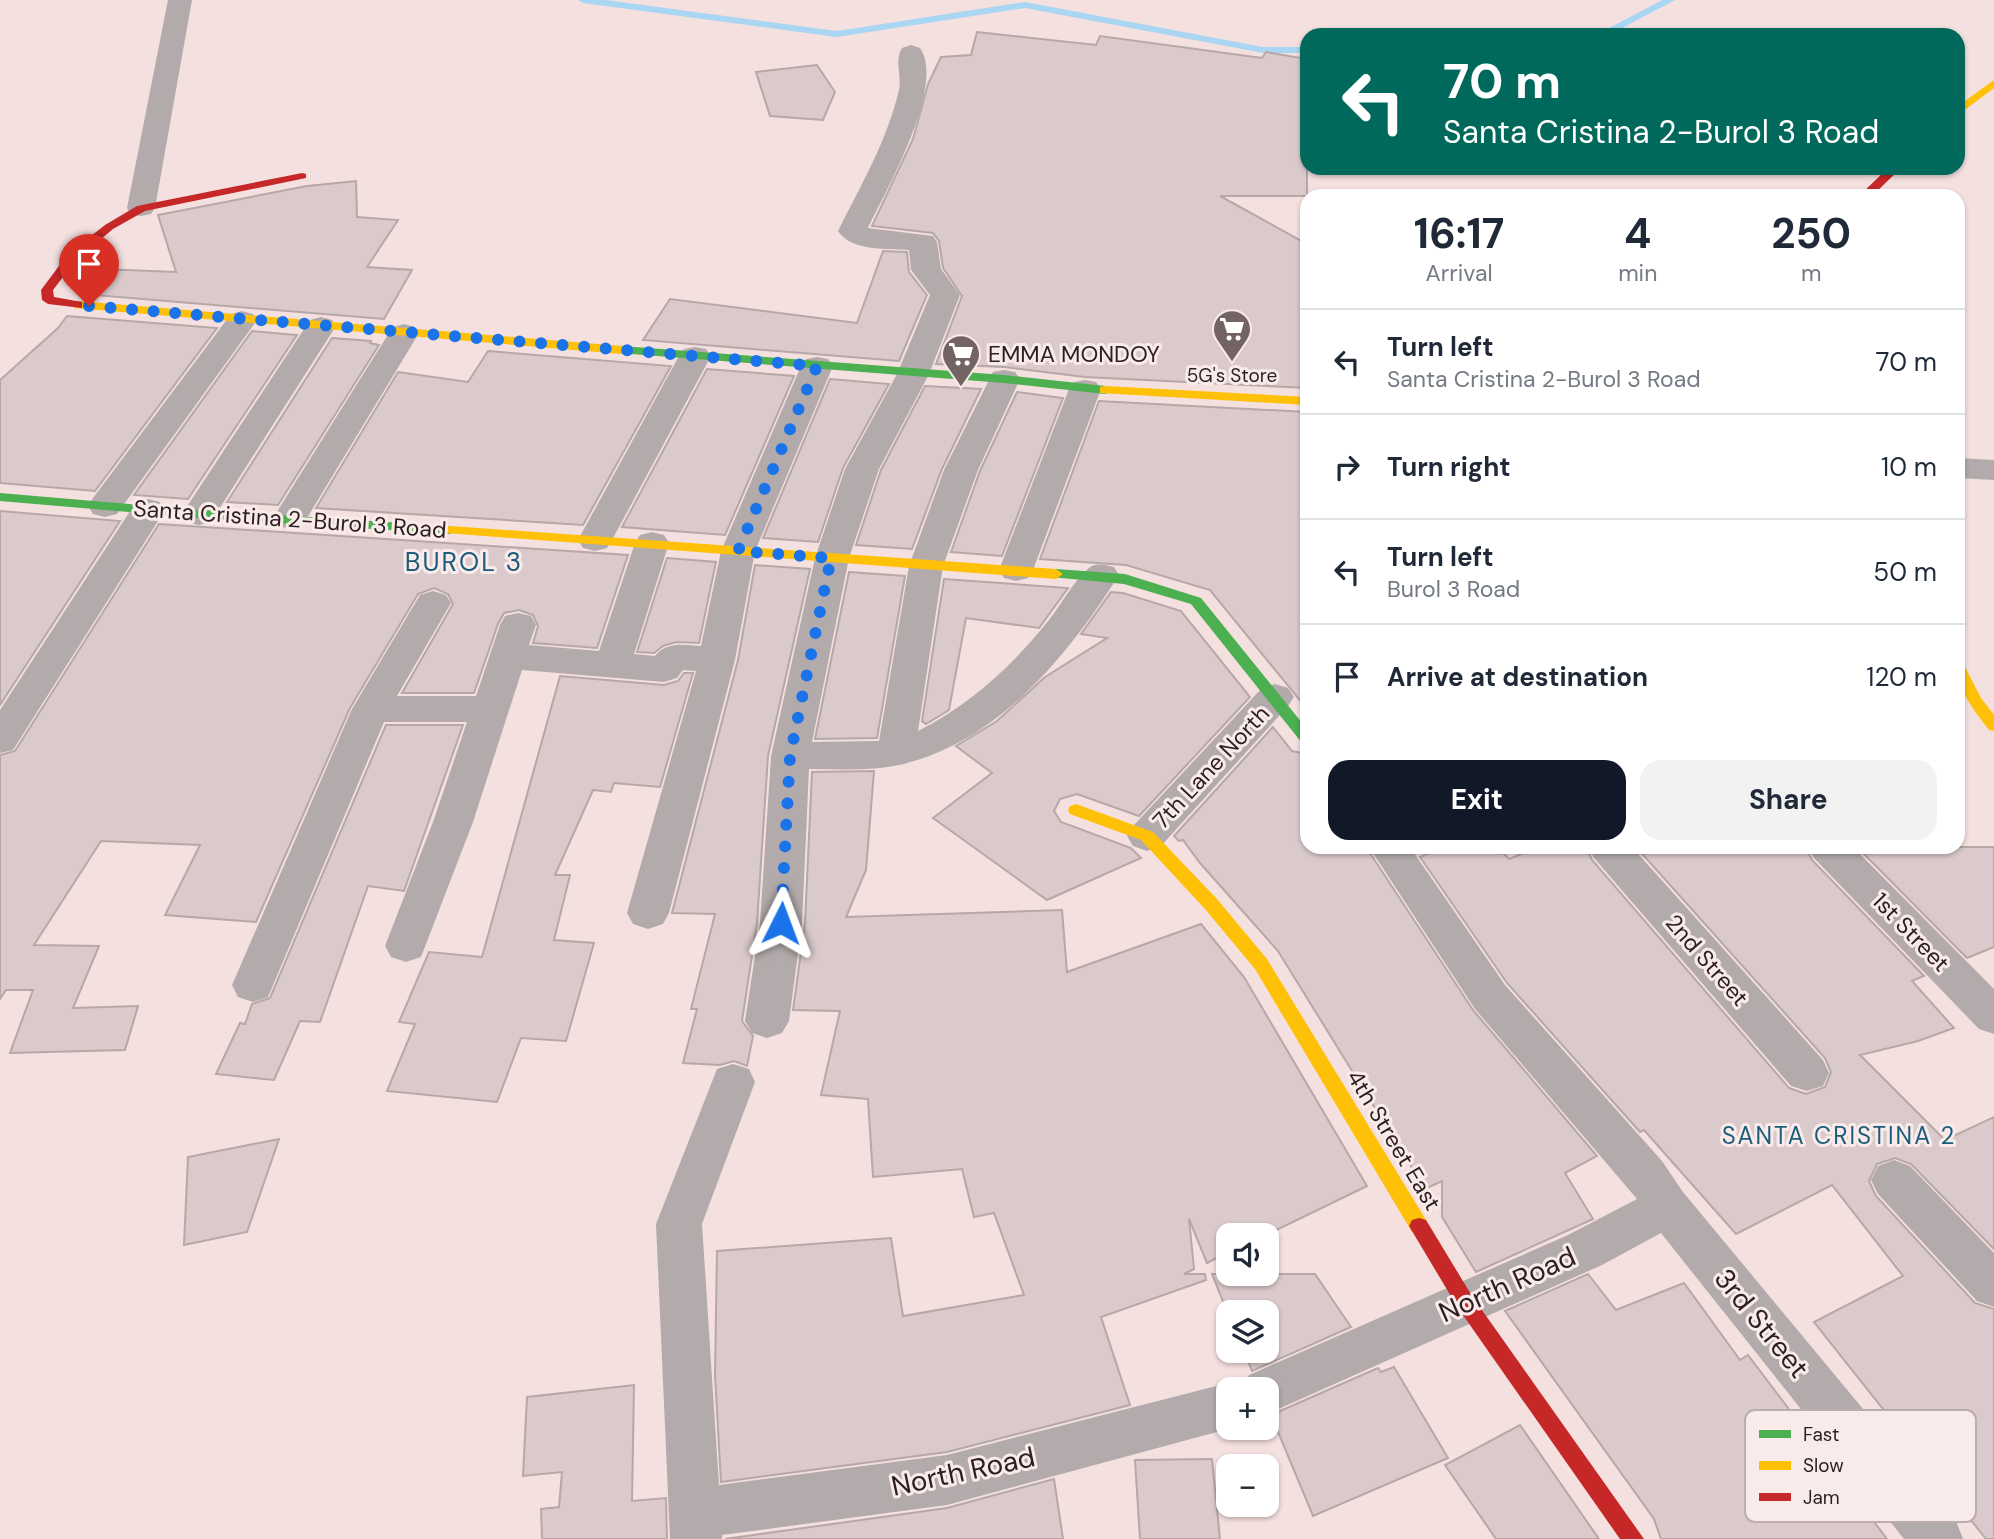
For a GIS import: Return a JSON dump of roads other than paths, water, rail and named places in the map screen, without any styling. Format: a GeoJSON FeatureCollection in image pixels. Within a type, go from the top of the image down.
{"type":"FeatureCollection","features":[{"type":"Feature","properties":{"kind":"street"},"geometry":{"type":"LineString","coordinates":[[141,208],[180,0]]}},
{"type":"Feature","properties":{"kind":"street"},"geometry":{"type":"LineString","coordinates":[[767,1021],[781,923],[790,756],[831,558],[862,468],[913,374],[945,295],[926,270],[923,242],[867,238],[852,231],[895,145],[913,87],[911,53]]}},
{"type":"Feature","properties":{"kind":"street"},"geometry":{"type":"LineString","coordinates":[[1965,107],[1992,87]]}},
{"type":"Feature","properties":{"kind":"street"},"geometry":{"type":"LineString","coordinates":[[1872,189],[1888,175]]}},
{"type":"Feature","properties":{"kind":"street"},"geometry":{"type":"LineString","coordinates":[[302,176],[141,208],[109,227],[72,257],[47,290],[48,300],[63,304],[242,320],[1004,379],[1085,388],[1300,401]]}},
{"type":"Feature","properties":{"kind":"street"},"geometry":{"type":"LineString","coordinates":[[105,506],[242,320]]}},
{"type":"Feature","properties":{"kind":"street"},"geometry":{"type":"LineString","coordinates":[[199,514],[321,326]]}},
{"type":"Feature","properties":{"kind":"street"},"geometry":{"type":"LineString","coordinates":[[290,518],[404,332]]}},
{"type":"Feature","properties":{"kind":"street"},"geometry":{"type":"LineString","coordinates":[[595,540],[695,356]]}},
{"type":"Feature","properties":{"kind":"street"},"geometry":{"type":"LineString","coordinates":[[648,913],[717,660],[738,551],[817,366]]}},
{"type":"Feature","properties":{"kind":"street"},"geometry":{"type":"LineString","coordinates":[[896,752],[926,566],[961,470],[1004,379]]}},
{"type":"Feature","properties":{"kind":"street"},"geometry":{"type":"LineString","coordinates":[[1016,569],[1085,388]]}},
{"type":"Feature","properties":{"kind":"street"},"geometry":{"type":"LineString","coordinates":[[1965,468],[1994,470]]}},
{"type":"Feature","properties":{"kind":"street","name":"Santa Cristina 2-Burol 3 Road"},"geometry":{"type":"LineString","coordinates":[[0,498],[199,514],[652,543],[926,566],[1102,575],[1125,579],[1196,601],[1300,730]]}},
{"type":"Feature","properties":{"kind":"street"},"geometry":{"type":"LineString","coordinates":[[0,740],[148,510]]}},
{"type":"Feature","properties":{"kind":"street"},"geometry":{"type":"LineString","coordinates":[[612,666],[652,543]]}},
{"type":"Feature","properties":{"kind":"street"},"geometry":{"type":"LineString","coordinates":[[790,756],[896,752],[955,732],[1033,666],[1102,575]]}},
{"type":"Feature","properties":{"kind":"street"},"geometry":{"type":"LineString","coordinates":[[253,985],[371,709],[433,603]]}},
{"type":"Feature","properties":{"kind":"street"},"geometry":{"type":"LineString","coordinates":[[406,946],[453,822],[513,640],[612,666],[664,669],[674,657],[717,660]]}},
{"type":"Feature","properties":{"kind":"street"},"geometry":{"type":"LineString","coordinates":[[1965,681],[1994,726]]}},
{"type":"Feature","properties":{"kind":"street","name":"7th Lane North"},"geometry":{"type":"LineString","coordinates":[[1147,836],[1275,697]]}},
{"type":"Feature","properties":{"kind":"street"},"geometry":{"type":"LineString","coordinates":[[371,709],[489,709]]}},
{"type":"Feature","properties":{"kind":"street","name":"4th Street East"},"geometry":{"type":"LineString","coordinates":[[1076,810],[1147,836],[1211,904],[1261,964],[1465,1302],[1633,1539]]}},
{"type":"Feature","properties":{"kind":"street","name":"3rd Street"},"geometry":{"type":"LineString","coordinates":[[1401,854],[1490,997],[1646,1175],[1667,1206],[1832,1410]]}},
{"type":"Feature","properties":{"kind":"street","name":"2nd Street"},"geometry":{"type":"LineString","coordinates":[[1614,854],[1807,1073]]}},
{"type":"Feature","properties":{"kind":"street","name":"1st Street"},"geometry":{"type":"LineString","coordinates":[[1835,854],[1994,1017]]}},
{"type":"Feature","properties":{"kind":"street"},"geometry":{"type":"LineString","coordinates":[[695,1526],[679,1224],[733,1082]]}},
{"type":"Feature","properties":{"kind":"street"},"geometry":{"type":"LineString","coordinates":[[1894,1180],[1994,1286]]}},
{"type":"Feature","properties":{"kind":"street","name":"North Road"},"geometry":{"type":"LineString","coordinates":[[1279,1386],[1585,1250],[1667,1206]]}},
{"type":"Feature","properties":{"kind":"street","name":"North Road"},"geometry":{"type":"LineString","coordinates":[[695,1526],[947,1480],[1216,1409]]}},
{"type":"Feature","properties":{"kind":"street","name":"3rd Street"},"geometry":{"type":"LineString","coordinates":[[1923,1522],[1937,1539]]}},
{"type":"Feature","properties":{"kind":"waterway"},"geometry":{"type":"LineString","coordinates":[[583,0],[837,34],[1025,5],[1263,50],[1300,50]]}},
{"type":"Feature","properties":{"kind":"waterway"},"geometry":{"type":"LineString","coordinates":[[1615,28],[1670,0]]}},
{"type":"Feature","properties":{"kind":"place","name":"5G's Store"},"geometry":{"type":"Point","coordinates":[1232,363]}},
{"type":"Feature","properties":{"kind":"place","name":"EMMA MONDOY"},"geometry":{"type":"Point","coordinates":[961,388]}},
{"type":"Feature","properties":{"kind":"district","name":"BUROL 3"},"geometry":{"type":"Point","coordinates":[464,562]}},
{"type":"Feature","properties":{"kind":"district","name":"SANTA CRISTINA 2"},"geometry":{"type":"Point","coordinates":[1839,1136]}}]}
